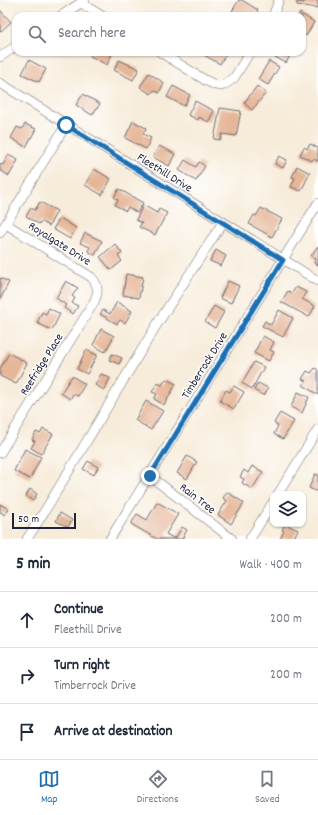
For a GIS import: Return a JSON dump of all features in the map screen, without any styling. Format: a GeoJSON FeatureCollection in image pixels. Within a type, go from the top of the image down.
{"type":"FeatureCollection","features":[{"type":"Feature","properties":{"kind":"street"},"geometry":{"type":"LineString","coordinates":[[274,12],[279,0]]}},
{"type":"Feature","properties":{"kind":"street"},"geometry":{"type":"LineString","coordinates":[[67,12],[83,1],[97,12]]}},
{"type":"Feature","properties":{"kind":"street"},"geometry":{"type":"LineString","coordinates":[[0,57],[12,49]]}},
{"type":"Feature","properties":{"kind":"street"},"geometry":{"type":"LineString","coordinates":[[167,56],[213,84],[224,85],[234,78],[248,56]]}},
{"type":"Feature","properties":{"kind":"street","name":"Fleethill Drive"},"geometry":{"type":"LineString","coordinates":[[0,83],[318,281]]}},
{"type":"Feature","properties":{"kind":"street"},"geometry":{"type":"LineString","coordinates":[[0,233],[66,125]]}},
{"type":"Feature","properties":{"kind":"street","name":"Timberrock Drive"},"geometry":{"type":"LineString","coordinates":[[110,539],[318,203]]}},
{"type":"Feature","properties":{"kind":"street"},"geometry":{"type":"LineString","coordinates":[[27,539],[156,326],[223,222]]}},
{"type":"Feature","properties":{"kind":"street","name":"Royalgate Drive"},"geometry":{"type":"LineString","coordinates":[[6,224],[92,277],[97,286]]}},
{"type":"Feature","properties":{"kind":"street","name":"Reefridge Place"},"geometry":{"type":"LineString","coordinates":[[0,452],[93,304],[98,293],[97,286]]}},
{"type":"Feature","properties":{"kind":"street"},"geometry":{"type":"LineString","coordinates":[[280,491],[318,429]]}},
{"type":"Feature","properties":{"kind":"street","name":"Rain Tree"},"geometry":{"type":"LineString","coordinates":[[150,476],[232,539]]}},
{"type":"Feature","properties":{"kind":"street"},"geometry":{"type":"LineString","coordinates":[[250,539],[270,507]]}},
{"type":"Feature","properties":{"kind":"building"},"geometry":{"type":"Polygon","coordinates":[[[239,0],[242,0],[258,10],[257,12],[232,11],[239,0]]]}},
{"type":"Feature","properties":{"kind":"building"},"geometry":{"type":"Polygon","coordinates":[[[304,0],[318,0],[318,8],[297,5],[297,2],[304,3],[304,0]]]}},
{"type":"Feature","properties":{"kind":"building"},"geometry":{"type":"Polygon","coordinates":[[[0,10],[11,22],[0,32],[0,10]]]}},
{"type":"Feature","properties":{"kind":"building"},"geometry":{"type":"Polygon","coordinates":[[[306,17],[314,22],[306,36],[306,17]]]}},
{"type":"Feature","properties":{"kind":"building"},"geometry":{"type":"Polygon","coordinates":[[[90,56],[111,56],[107,65],[90,56]]]}},
{"type":"Feature","properties":{"kind":"building"},"geometry":{"type":"Polygon","coordinates":[[[206,56],[225,56],[220,64],[206,56]]]}},
{"type":"Feature","properties":{"kind":"building"},"geometry":{"type":"Polygon","coordinates":[[[273,56],[290,56],[286,63],[273,56]]]}},
{"type":"Feature","properties":{"kind":"building"},"geometry":{"type":"Polygon","coordinates":[[[29,60],[46,69],[39,82],[22,74],[29,60]]]}},
{"type":"Feature","properties":{"kind":"building"},"geometry":{"type":"Polygon","coordinates":[[[119,60],[139,69],[133,80],[114,70],[119,60]]]}},
{"type":"Feature","properties":{"kind":"building"},"geometry":{"type":"Polygon","coordinates":[[[269,61],[279,67],[268,85],[258,79],[269,61]]]}},
{"type":"Feature","properties":{"kind":"building"},"geometry":{"type":"Polygon","coordinates":[[[149,73],[164,83],[159,93],[154,90],[151,94],[140,87],[149,73]]]}},
{"type":"Feature","properties":{"kind":"building"},"geometry":{"type":"Polygon","coordinates":[[[173,86],[190,95],[184,106],[167,97],[173,86]]]}},
{"type":"Feature","properties":{"kind":"building"},"geometry":{"type":"Polygon","coordinates":[[[257,86],[266,93],[252,110],[244,103],[257,86]]]}},
{"type":"Feature","properties":{"kind":"building"},"geometry":{"type":"Polygon","coordinates":[[[83,94],[100,104],[92,115],[76,105],[83,94]]]}},
{"type":"Feature","properties":{"kind":"building"},"geometry":{"type":"Polygon","coordinates":[[[195,101],[214,111],[208,122],[199,117],[198,120],[188,115],[195,101]]]}},
{"type":"Feature","properties":{"kind":"building"},"geometry":{"type":"Polygon","coordinates":[[[220,108],[241,111],[236,136],[222,134],[221,140],[214,139],[220,108]]]}},
{"type":"Feature","properties":{"kind":"building"},"geometry":{"type":"Polygon","coordinates":[[[133,121],[146,128],[143,134],[151,138],[146,149],[125,138],[133,121]]]}},
{"type":"Feature","properties":{"kind":"building"},"geometry":{"type":"Polygon","coordinates":[[[25,124],[36,129],[26,147],[11,138],[17,127],[22,129],[25,124]]]}},
{"type":"Feature","properties":{"kind":"building"},"geometry":{"type":"Polygon","coordinates":[[[310,144],[318,148],[318,161],[313,159],[312,161],[300,155],[304,147],[307,149],[310,144]]]}},
{"type":"Feature","properties":{"kind":"building"},"geometry":{"type":"Polygon","coordinates":[[[159,146],[175,154],[169,166],[153,157],[159,146]]]}},
{"type":"Feature","properties":{"kind":"building"},"geometry":{"type":"Polygon","coordinates":[[[8,155],[18,160],[9,176],[0,170],[0,164],[3,165],[8,155]]]}},
{"type":"Feature","properties":{"kind":"building"},"geometry":{"type":"Polygon","coordinates":[[[279,156],[287,160],[283,168],[275,164],[279,156]]]}},
{"type":"Feature","properties":{"kind":"building"},"geometry":{"type":"Polygon","coordinates":[[[185,160],[196,167],[199,162],[205,166],[196,181],[179,170],[185,160]]]}},
{"type":"Feature","properties":{"kind":"building"},"geometry":{"type":"Polygon","coordinates":[[[297,166],[310,173],[301,191],[291,187],[295,178],[292,177],[297,166]]]}},
{"type":"Feature","properties":{"kind":"building"},"geometry":{"type":"Polygon","coordinates":[[[94,169],[111,179],[102,195],[85,185],[94,169]]]}},
{"type":"Feature","properties":{"kind":"building"},"geometry":{"type":"Polygon","coordinates":[[[119,189],[143,203],[137,213],[128,207],[126,211],[115,205],[118,200],[114,197],[119,189]]]}},
{"type":"Feature","properties":{"kind":"building"},"geometry":{"type":"Polygon","coordinates":[[[40,202],[57,211],[49,226],[41,221],[39,224],[26,216],[31,208],[35,210],[40,202]]]}},
{"type":"Feature","properties":{"kind":"building"},"geometry":{"type":"Polygon","coordinates":[[[143,205],[157,213],[159,209],[167,213],[155,235],[139,227],[142,223],[136,220],[143,205]]]}},
{"type":"Feature","properties":{"kind":"building"},"geometry":{"type":"Polygon","coordinates":[[[261,208],[282,219],[272,237],[249,224],[254,215],[256,216],[261,208]]]}},
{"type":"Feature","properties":{"kind":"building"},"geometry":{"type":"Polygon","coordinates":[[[60,218],[76,228],[70,239],[53,229],[60,218]]]}},
{"type":"Feature","properties":{"kind":"building"},"geometry":{"type":"Polygon","coordinates":[[[85,233],[102,241],[95,255],[88,251],[90,247],[80,243],[85,233]]]}},
{"type":"Feature","properties":{"kind":"building"},"geometry":{"type":"Polygon","coordinates":[[[115,244],[122,253],[118,256],[122,261],[111,270],[100,257],[115,244]]]}},
{"type":"Feature","properties":{"kind":"building"},"geometry":{"type":"Polygon","coordinates":[[[318,246],[318,265],[314,263],[316,259],[311,256],[318,246]]]}},
{"type":"Feature","properties":{"kind":"building"},"geometry":{"type":"Polygon","coordinates":[[[216,250],[226,256],[221,266],[210,261],[216,250]]]}},
{"type":"Feature","properties":{"kind":"building"},"geometry":{"type":"Polygon","coordinates":[[[126,274],[143,277],[139,298],[123,295],[126,274]]]}},
{"type":"Feature","properties":{"kind":"building"},"geometry":{"type":"Polygon","coordinates":[[[0,278],[9,282],[0,300],[0,278]]]}},
{"type":"Feature","properties":{"kind":"building"},"geometry":{"type":"Polygon","coordinates":[[[66,281],[78,288],[72,296],[75,298],[72,303],[78,306],[73,314],[64,308],[66,305],[56,298],[66,281]]]}},
{"type":"Feature","properties":{"kind":"building"},"geometry":{"type":"Polygon","coordinates":[[[228,281],[239,286],[231,303],[220,298],[228,281]]]}},
{"type":"Feature","properties":{"kind":"building"},"geometry":{"type":"Polygon","coordinates":[[[296,287],[306,292],[302,299],[315,306],[309,317],[281,302],[288,291],[292,293],[296,287]]]}},
{"type":"Feature","properties":{"kind":"building"},"geometry":{"type":"Polygon","coordinates":[[[117,302],[132,311],[125,323],[120,320],[117,324],[100,314],[103,310],[110,314],[117,302]]]}},
{"type":"Feature","properties":{"kind":"building"},"geometry":{"type":"Polygon","coordinates":[[[214,306],[224,312],[215,328],[205,322],[214,306]]]}},
{"type":"Feature","properties":{"kind":"building"},"geometry":{"type":"Polygon","coordinates":[[[49,308],[60,314],[52,330],[37,323],[42,312],[46,314],[49,308]]]}},
{"type":"Feature","properties":{"kind":"building"},"geometry":{"type":"Polygon","coordinates":[[[279,310],[293,318],[283,337],[262,326],[265,321],[271,325],[279,310]]]}},
{"type":"Feature","properties":{"kind":"building"},"geometry":{"type":"Polygon","coordinates":[[[101,329],[114,336],[105,352],[93,345],[101,329]]]}},
{"type":"Feature","properties":{"kind":"building"},"geometry":{"type":"Polygon","coordinates":[[[263,336],[274,342],[270,350],[274,352],[269,361],[254,353],[263,336]]]}},
{"type":"Feature","properties":{"kind":"building"},"geometry":{"type":"Polygon","coordinates":[[[86,350],[97,355],[87,374],[77,369],[86,350]]]}},
{"type":"Feature","properties":{"kind":"building"},"geometry":{"type":"Polygon","coordinates":[[[9,353],[27,363],[16,384],[0,376],[0,369],[9,353]]]}},
{"type":"Feature","properties":{"kind":"building"},"geometry":{"type":"Polygon","coordinates":[[[112,354],[122,358],[119,364],[109,360],[112,354]]]}},
{"type":"Feature","properties":{"kind":"building"},"geometry":{"type":"Polygon","coordinates":[[[254,362],[264,367],[252,389],[242,383],[254,362]]]}},
{"type":"Feature","properties":{"kind":"building"},"geometry":{"type":"Polygon","coordinates":[[[315,368],[318,370],[318,395],[303,385],[306,381],[302,379],[307,371],[311,373],[315,368]]]}},
{"type":"Feature","properties":{"kind":"building"},"geometry":{"type":"Polygon","coordinates":[[[101,374],[110,378],[104,390],[95,385],[101,374]]]}},
{"type":"Feature","properties":{"kind":"building"},"geometry":{"type":"Polygon","coordinates":[[[72,376],[85,384],[78,396],[73,394],[70,399],[61,393],[72,376]]]}},
{"type":"Feature","properties":{"kind":"building"},"geometry":{"type":"Polygon","coordinates":[[[166,379],[176,384],[164,405],[154,399],[157,394],[152,392],[157,383],[162,385],[166,379]]]}},
{"type":"Feature","properties":{"kind":"building"},"geometry":{"type":"Polygon","coordinates":[[[258,383],[268,388],[264,396],[254,390],[258,383]]]}},
{"type":"Feature","properties":{"kind":"building"},"geometry":{"type":"Polygon","coordinates":[[[234,386],[244,392],[234,409],[220,401],[226,390],[230,392],[234,386]]]}},
{"type":"Feature","properties":{"kind":"building"},"geometry":{"type":"Polygon","coordinates":[[[298,392],[309,397],[302,413],[291,407],[298,392]]]}},
{"type":"Feature","properties":{"kind":"building"},"geometry":{"type":"Polygon","coordinates":[[[146,401],[163,411],[151,430],[135,420],[146,401]]]}},
{"type":"Feature","properties":{"kind":"building"},"geometry":{"type":"Polygon","coordinates":[[[280,413],[294,421],[283,439],[274,434],[278,426],[274,423],[280,413]]]}},
{"type":"Feature","properties":{"kind":"building"},"geometry":{"type":"Polygon","coordinates":[[[43,429],[53,434],[41,454],[31,448],[35,441],[32,440],[36,432],[40,434],[43,429]]]}},
{"type":"Feature","properties":{"kind":"building"},"geometry":{"type":"Polygon","coordinates":[[[25,449],[41,457],[30,479],[14,471],[25,449]]]}},
{"type":"Feature","properties":{"kind":"building"},"geometry":{"type":"Polygon","coordinates":[[[187,456],[197,462],[187,479],[177,473],[187,456]]]}},
{"type":"Feature","properties":{"kind":"building"},"geometry":{"type":"Polygon","coordinates":[[[88,461],[98,467],[94,475],[83,469],[88,461]]]}},
{"type":"Feature","properties":{"kind":"building"},"geometry":{"type":"Polygon","coordinates":[[[252,466],[263,472],[252,489],[242,483],[244,479],[240,477],[244,470],[248,473],[252,466]]]}},
{"type":"Feature","properties":{"kind":"building"},"geometry":{"type":"Polygon","coordinates":[[[315,474],[318,475],[318,492],[309,488],[315,474]]]}},
{"type":"Feature","properties":{"kind":"building"},"geometry":{"type":"Polygon","coordinates":[[[30,489],[37,494],[33,501],[26,496],[30,489]]]}},
{"type":"Feature","properties":{"kind":"building"},"geometry":{"type":"Polygon","coordinates":[[[227,492],[244,503],[231,524],[218,515],[227,501],[223,498],[227,492]]]}},
{"type":"Feature","properties":{"kind":"building"},"geometry":{"type":"Polygon","coordinates":[[[157,502],[178,514],[166,534],[175,539],[157,539],[131,524],[137,514],[147,520],[157,502]]]}},
{"type":"Feature","properties":{"kind":"building"},"geometry":{"type":"Polygon","coordinates":[[[0,504],[9,509],[5,515],[0,512],[0,504]]]}},
{"type":"Feature","properties":{"kind":"building"},"geometry":{"type":"Polygon","coordinates":[[[60,513],[72,520],[68,527],[56,521],[60,513]]]}},
{"type":"Feature","properties":{"kind":"building"},"geometry":{"type":"Polygon","coordinates":[[[182,527],[187,530],[182,539],[175,539],[182,527]]]}},
{"type":"Feature","properties":{"kind":"building"},"geometry":{"type":"Polygon","coordinates":[[[284,527],[292,527],[298,530],[293,539],[280,539],[284,531],[282,530],[284,527]]]}},
{"type":"Feature","properties":{"kind":"route"},"geometry":{"type":"LineString","coordinates":[[66,125],[283,260],[150,476]]}}]}
